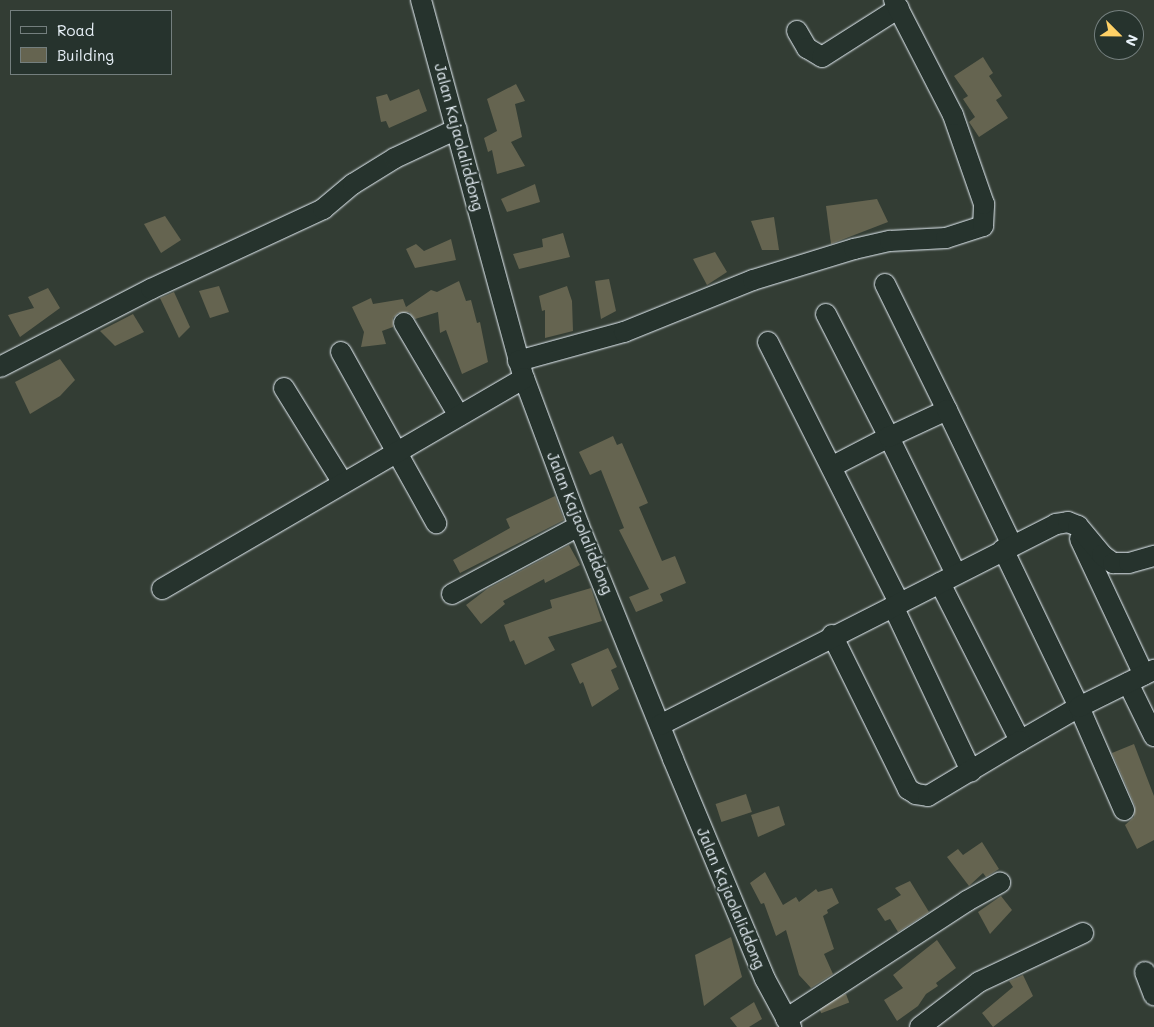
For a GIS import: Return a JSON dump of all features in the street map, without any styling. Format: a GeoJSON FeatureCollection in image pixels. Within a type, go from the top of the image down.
{"type":"FeatureCollection","features":[{"type":"Feature","properties":{"kind":"street","name":"Jalan Kajaolaliddong"},"geometry":{"type":"LineString","coordinates":[[421,0],[521,370],[579,526],[660,725],[765,979],[788,1023]]}},
{"type":"Feature","properties":{"kind":"street"},"geometry":{"type":"LineString","coordinates":[[162,589],[459,416],[521,370],[624,332],[753,280],[854,249],[890,241],[946,238],[983,226],[984,204],[952,115],[896,4],[822,56],[806,48],[797,31]]}},
{"type":"Feature","properties":{"kind":"street"},"geometry":{"type":"LineString","coordinates":[[0,366],[151,289],[323,209],[354,184],[387,163],[457,129]]}},
{"type":"Feature","properties":{"kind":"street"},"geometry":{"type":"LineString","coordinates":[[885,284],[947,410],[1124,810]]}},
{"type":"Feature","properties":{"kind":"street"},"geometry":{"type":"LineString","coordinates":[[826,314],[889,437],[948,579],[1020,741]]}},
{"type":"Feature","properties":{"kind":"street"},"geometry":{"type":"LineString","coordinates":[[404,323],[459,416]]}},
{"type":"Feature","properties":{"kind":"street"},"geometry":{"type":"LineString","coordinates":[[768,342],[831,467],[972,770]]}},
{"type":"Feature","properties":{"kind":"street"},"geometry":{"type":"LineString","coordinates":[[341,352],[436,523]]}},
{"type":"Feature","properties":{"kind":"street"},"geometry":{"type":"LineString","coordinates":[[284,388],[343,483]]}},
{"type":"Feature","properties":{"kind":"street"},"geometry":{"type":"LineString","coordinates":[[831,467],[947,410]]}},
{"type":"Feature","properties":{"kind":"street"},"geometry":{"type":"LineString","coordinates":[[660,725],[832,635],[1056,524],[1073,524],[1085,532],[1102,555],[1113,563],[1128,564],[1153,558]]}},
{"type":"Feature","properties":{"kind":"street"},"geometry":{"type":"LineString","coordinates":[[1073,524],[1142,676],[1154,736]]}},
{"type":"Feature","properties":{"kind":"street"},"geometry":{"type":"LineString","coordinates":[[452,594],[579,526]]}},
{"type":"Feature","properties":{"kind":"street"},"geometry":{"type":"LineString","coordinates":[[832,635],[908,789],[928,796],[1079,707],[1142,676]]}},
{"type":"Feature","properties":{"kind":"street"},"geometry":{"type":"LineString","coordinates":[[788,1023],[967,901],[1000,883]]}},
{"type":"Feature","properties":{"kind":"street"},"geometry":{"type":"LineString","coordinates":[[920,1027],[980,982],[1083,933]]}},
{"type":"Feature","properties":{"kind":"street"},"geometry":{"type":"LineString","coordinates":[[1145,972],[1154,995]]}},
{"type":"Feature","properties":{"kind":"building"},"geometry":{"type":"Polygon","coordinates":[[[983,57],[993,73],[989,76],[1002,96],[996,100],[1008,118],[979,137],[969,122],[975,117],[963,99],[968,96],[954,76],[983,57]]]}},
{"type":"Feature","properties":{"kind":"building"},"geometry":{"type":"Polygon","coordinates":[[[516,84],[525,101],[515,104],[522,137],[511,142],[525,166],[497,174],[492,150],[488,152],[484,138],[497,131],[487,99],[516,84]]]}},
{"type":"Feature","properties":{"kind":"building"},"geometry":{"type":"Polygon","coordinates":[[[419,89],[427,111],[389,128],[386,121],[381,122],[376,97],[387,94],[390,101],[419,89]]]}},
{"type":"Feature","properties":{"kind":"building"},"geometry":{"type":"Polygon","coordinates":[[[535,184],[540,202],[507,212],[501,199],[535,184]]]}},
{"type":"Feature","properties":{"kind":"building"},"geometry":{"type":"Polygon","coordinates":[[[877,199],[888,222],[831,244],[826,206],[877,199]]]}},
{"type":"Feature","properties":{"kind":"building"},"geometry":{"type":"Polygon","coordinates":[[[165,216],[181,240],[161,253],[144,224],[165,216]]]}},
{"type":"Feature","properties":{"kind":"building"},"geometry":{"type":"Polygon","coordinates":[[[774,217],[779,250],[762,250],[751,221],[774,217]]]}},
{"type":"Feature","properties":{"kind":"building"},"geometry":{"type":"Polygon","coordinates":[[[563,233],[570,257],[519,269],[513,254],[543,247],[542,239],[563,233]]]}},
{"type":"Feature","properties":{"kind":"building"},"geometry":{"type":"Polygon","coordinates":[[[451,239],[456,260],[415,268],[406,249],[416,244],[424,251],[451,239]]]}},
{"type":"Feature","properties":{"kind":"building"},"geometry":{"type":"Polygon","coordinates":[[[715,252],[727,272],[707,285],[693,259],[715,252]]]}},
{"type":"Feature","properties":{"kind":"building"},"geometry":{"type":"Polygon","coordinates":[[[609,279],[616,311],[601,319],[595,281],[609,279]]]}},
{"type":"Feature","properties":{"kind":"building"},"geometry":{"type":"Polygon","coordinates":[[[459,281],[466,301],[471,300],[477,323],[480,322],[488,362],[462,374],[446,330],[440,333],[438,312],[415,319],[409,312],[398,313],[393,318],[393,327],[382,331],[386,344],[361,347],[364,332],[352,307],[371,298],[373,304],[403,299],[406,307],[431,290],[437,292],[459,281]]]}},
{"type":"Feature","properties":{"kind":"building"},"geometry":{"type":"Polygon","coordinates":[[[219,286],[229,312],[210,318],[199,291],[219,286]]]}},
{"type":"Feature","properties":{"kind":"building"},"geometry":{"type":"Polygon","coordinates":[[[567,286],[572,301],[573,331],[545,338],[545,310],[542,311],[539,296],[567,286]]]}},
{"type":"Feature","properties":{"kind":"building"},"geometry":{"type":"Polygon","coordinates":[[[48,288],[60,308],[20,337],[8,315],[34,308],[28,297],[48,288]]]}},
{"type":"Feature","properties":{"kind":"building"},"geometry":{"type":"Polygon","coordinates":[[[174,292],[190,327],[179,338],[160,298],[174,292]]]}},
{"type":"Feature","properties":{"kind":"building"},"geometry":{"type":"Polygon","coordinates":[[[133,314],[144,332],[115,346],[100,331],[133,314]]]}},
{"type":"Feature","properties":{"kind":"building"},"geometry":{"type":"Polygon","coordinates":[[[60,359],[75,380],[60,396],[30,414],[15,382],[60,359]]]}},
{"type":"Feature","properties":{"kind":"building"},"geometry":{"type":"Polygon","coordinates":[[[613,436],[617,445],[622,443],[648,503],[639,507],[662,561],[675,556],[686,583],[660,594],[663,601],[636,612],[629,597],[649,589],[619,530],[624,528],[601,470],[590,475],[579,452],[613,436]]]}},
{"type":"Feature","properties":{"kind":"building"},"geometry":{"type":"Polygon","coordinates":[[[555,496],[564,520],[460,573],[453,560],[510,528],[506,519],[555,496]]]}},
{"type":"Feature","properties":{"kind":"building"},"geometry":{"type":"Polygon","coordinates":[[[569,545],[580,565],[545,583],[544,579],[503,601],[505,604],[481,624],[466,605],[487,589],[569,545]]]}},
{"type":"Feature","properties":{"kind":"building"},"geometry":{"type":"Polygon","coordinates":[[[591,588],[602,621],[548,637],[555,650],[525,665],[514,640],[510,642],[504,625],[552,608],[550,600],[591,588]]]}},
{"type":"Feature","properties":{"kind":"building"},"geometry":{"type":"Polygon","coordinates":[[[608,648],[617,667],[611,670],[619,689],[592,707],[583,682],[580,684],[571,664],[608,648]]]}},
{"type":"Feature","properties":{"kind":"building"},"geometry":{"type":"Polygon","coordinates":[[[1134,744],[1154,796],[1154,840],[1137,849],[1125,825],[1134,817],[1135,806],[1112,753],[1134,744]]]}},
{"type":"Feature","properties":{"kind":"building"},"geometry":{"type":"Polygon","coordinates":[[[746,794],[752,812],[721,822],[716,804],[746,794]]]}},
{"type":"Feature","properties":{"kind":"building"},"geometry":{"type":"Polygon","coordinates":[[[779,806],[785,825],[758,837],[751,815],[779,806]]]}},
{"type":"Feature","properties":{"kind":"building"},"geometry":{"type":"Polygon","coordinates":[[[982,842],[999,869],[986,877],[983,873],[969,886],[947,857],[958,849],[963,855],[982,842]]]}},
{"type":"Feature","properties":{"kind":"building"},"geometry":{"type":"Polygon","coordinates":[[[765,872],[783,905],[796,897],[799,902],[816,889],[818,892],[832,888],[839,903],[827,910],[828,913],[823,916],[834,949],[824,954],[833,974],[811,988],[799,975],[786,930],[776,936],[764,903],[761,904],[750,883],[765,872]]]}},
{"type":"Feature","properties":{"kind":"building"},"geometry":{"type":"Polygon","coordinates":[[[910,881],[929,912],[898,932],[890,919],[885,921],[877,909],[901,895],[895,888],[910,881]]]}},
{"type":"Feature","properties":{"kind":"building"},"geometry":{"type":"Polygon","coordinates":[[[1001,896],[1012,910],[990,934],[978,912],[1001,896]]]}},
{"type":"Feature","properties":{"kind":"building"},"geometry":{"type":"Polygon","coordinates":[[[731,937],[742,977],[704,1006],[695,955],[731,937]]]}},
{"type":"Feature","properties":{"kind":"building"},"geometry":{"type":"Polygon","coordinates":[[[937,940],[956,968],[936,983],[938,986],[926,994],[918,1006],[897,1021],[884,1000],[903,988],[893,975],[937,940]]]}},
{"type":"Feature","properties":{"kind":"building"},"geometry":{"type":"Polygon","coordinates":[[[1023,975],[1033,996],[993,1027],[982,1013],[1013,987],[1009,981],[1023,975]]]}},
{"type":"Feature","properties":{"kind":"building"},"geometry":{"type":"Polygon","coordinates":[[[846,994],[849,1002],[821,1013],[818,1005],[846,994]]]}},
{"type":"Feature","properties":{"kind":"building"},"geometry":{"type":"Polygon","coordinates":[[[754,1002],[762,1019],[749,1027],[737,1027],[730,1018],[754,1002]]]}}]}
